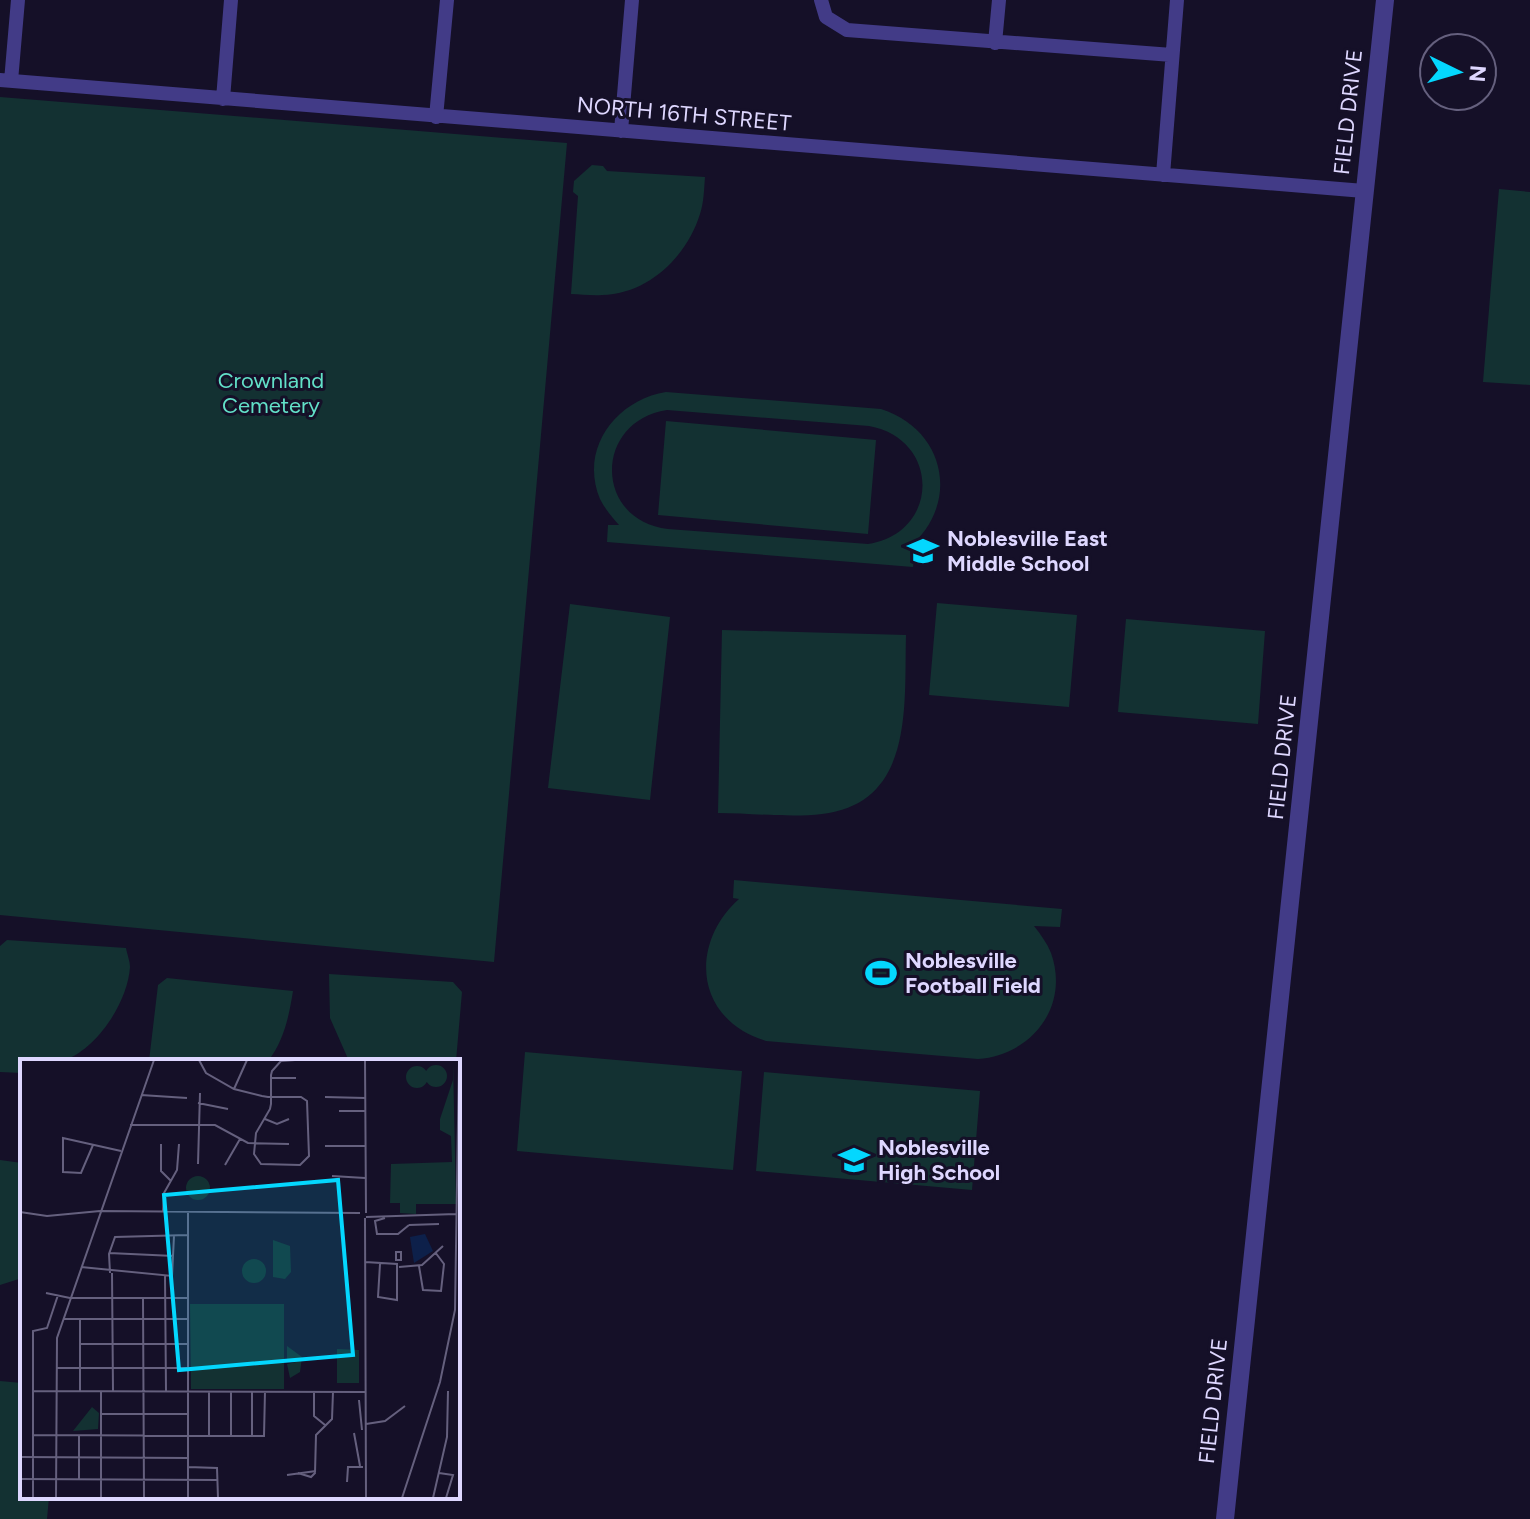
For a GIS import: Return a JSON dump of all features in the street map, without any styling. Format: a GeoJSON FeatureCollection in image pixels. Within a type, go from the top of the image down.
{"type":"FeatureCollection","features":[{"type":"Feature","properties":{"kind":"street"},"geometry":{"type":"LineString","coordinates":[[6,81],[18,0]]}},
{"type":"Feature","properties":{"kind":"street"},"geometry":{"type":"LineString","coordinates":[[223,99],[231,0]]}},
{"type":"Feature","properties":{"kind":"street"},"geometry":{"type":"LineString","coordinates":[[436,117],[447,0]]}},
{"type":"Feature","properties":{"kind":"street"},"geometry":{"type":"LineString","coordinates":[[621,131],[632,0]]}},
{"type":"Feature","properties":{"kind":"street"},"geometry":{"type":"LineString","coordinates":[[821,0],[823,10],[832,23],[847,30],[1172,55]]}},
{"type":"Feature","properties":{"kind":"street"},"geometry":{"type":"LineString","coordinates":[[995,43],[999,0]]}},
{"type":"Feature","properties":{"kind":"street"},"geometry":{"type":"LineString","coordinates":[[1163,175],[1177,0]]}},
{"type":"Feature","properties":{"kind":"street","name":"FIELD DRIVE"},"geometry":{"type":"LineString","coordinates":[[1225,1519],[1385,0]]}},
{"type":"Feature","properties":{"kind":"street","name":"NORTH 16TH STREET"},"geometry":{"type":"LineString","coordinates":[[6,81],[1364,191]]}},
{"type":"Feature","properties":{"kind":"green space","name":"Crownland Cemetery"},"geometry":{"type":"Polygon","coordinates":[[[0,97],[567,143],[494,962],[0,915],[0,97]]]}},
{"type":"Feature","properties":{"kind":"green space"},"geometry":{"type":"Polygon","coordinates":[[[592,165],[603,166],[607,171],[705,177],[704,196],[694,229],[676,258],[650,280],[619,293],[571,294],[578,196],[573,192],[574,181],[592,165]]]}},
{"type":"Feature","properties":{"kind":"green space"},"geometry":{"type":"Polygon","coordinates":[[[1499,189],[1530,192],[1530,385],[1483,382],[1499,189]]]}},
{"type":"Feature","properties":{"kind":"green space"},"geometry":{"type":"Polygon","coordinates":[[[666,392],[881,409],[903,419],[920,434],[932,451],[939,471],[940,491],[935,512],[924,532],[907,549],[915,550],[913,567],[607,542],[608,525],[619,525],[602,503],[595,480],[594,462],[598,445],[618,416],[648,397],[666,392]],[[667,410],[643,418],[626,432],[615,450],[612,470],[615,490],[626,508],[643,522],[668,529],[868,544],[892,536],[909,523],[919,505],[922,486],[919,466],[909,448],[893,434],[869,426],[667,410]]]}},
{"type":"Feature","properties":{"kind":"green space"},"geometry":{"type":"Polygon","coordinates":[[[666,421],[876,440],[868,534],[658,515],[666,421]]]}},
{"type":"Feature","properties":{"kind":"green space"},"geometry":{"type":"Polygon","coordinates":[[[937,603],[1077,615],[1069,707],[929,695],[937,603]]]}},
{"type":"Feature","properties":{"kind":"green space"},"geometry":{"type":"Polygon","coordinates":[[[570,604],[670,617],[650,800],[548,788],[570,604]]]}},
{"type":"Feature","properties":{"kind":"green space"},"geometry":{"type":"Polygon","coordinates":[[[1126,619],[1265,631],[1258,724],[1118,712],[1126,619]]]}},
{"type":"Feature","properties":{"kind":"green space"},"geometry":{"type":"Polygon","coordinates":[[[722,630],[906,635],[903,719],[898,746],[889,771],[874,791],[852,806],[822,814],[718,813],[722,630]]]}},
{"type":"Feature","properties":{"kind":"green space"},"geometry":{"type":"Polygon","coordinates":[[[734,880],[1062,909],[1060,927],[1034,926],[1051,953],[1056,973],[1050,1009],[1030,1038],[1015,1048],[978,1059],[766,1041],[743,1031],[726,1018],[708,985],[706,966],[715,930],[739,899],[733,898],[734,880]]]}},
{"type":"Feature","properties":{"kind":"green space"},"geometry":{"type":"Polygon","coordinates":[[[7,940],[126,948],[130,965],[124,994],[100,1034],[67,1059],[20,1059],[20,1073],[0,1072],[0,946],[7,940]]]}},
{"type":"Feature","properties":{"kind":"green space"},"geometry":{"type":"Polygon","coordinates":[[[329,974],[453,982],[462,992],[456,1059],[348,1059],[330,1018],[329,974]]]}},
{"type":"Feature","properties":{"kind":"green space"},"geometry":{"type":"Polygon","coordinates":[[[167,978],[293,991],[282,1037],[270,1059],[149,1059],[158,985],[167,978]]]}},
{"type":"Feature","properties":{"kind":"green space"},"geometry":{"type":"Polygon","coordinates":[[[525,1052],[742,1071],[733,1170],[517,1151],[525,1052]]]}},
{"type":"Feature","properties":{"kind":"green space"},"geometry":{"type":"Polygon","coordinates":[[[764,1072],[980,1091],[972,1190],[756,1171],[764,1072]]]}},
{"type":"Feature","properties":{"kind":"green space"},"geometry":{"type":"Polygon","coordinates":[[[0,1160],[20,1163],[20,1279],[0,1285],[0,1160]]]}},
{"type":"Feature","properties":{"kind":"green space"},"geometry":{"type":"Polygon","coordinates":[[[0,1381],[20,1383],[20,1499],[49,1499],[47,1519],[0,1519],[0,1381]]]}},
{"type":"Feature","properties":{"kind":"place","name":"Noblesville East Middle School"},"geometry":{"type":"Point","coordinates":[923,551]}},
{"type":"Feature","properties":{"kind":"place","name":"Noblesville Football Field"},"geometry":{"type":"Point","coordinates":[881,973]}},
{"type":"Feature","properties":{"kind":"place","name":"Noblesville High School"},"geometry":{"type":"Point","coordinates":[854,1160]}}]}
